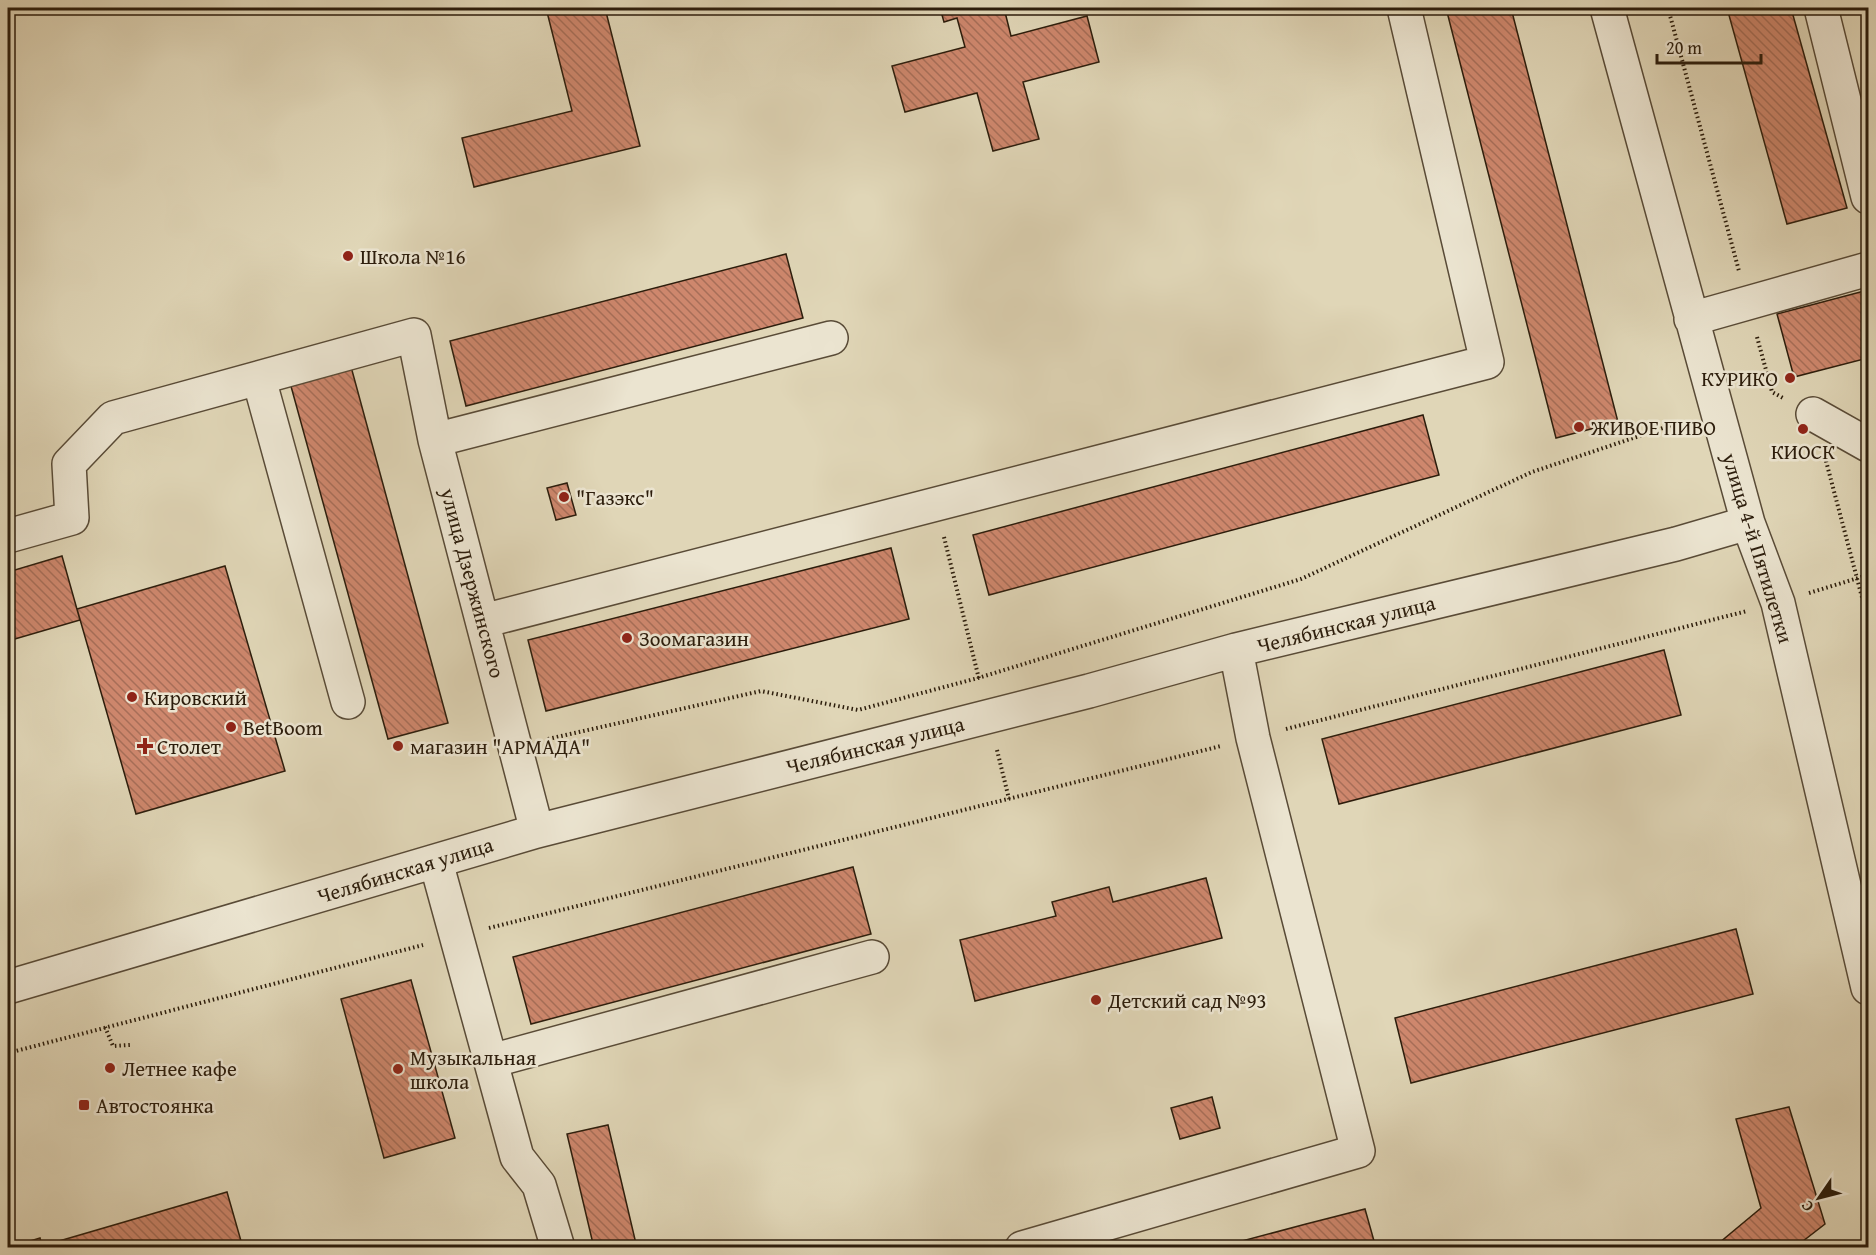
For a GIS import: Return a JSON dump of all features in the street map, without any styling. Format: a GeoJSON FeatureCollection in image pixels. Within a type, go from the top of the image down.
{"type":"FeatureCollection","features":[{"type":"Feature","properties":{"kind":"street"},"geometry":{"type":"LineString","coordinates":[[483,621],[1487,362],[1404,8]]}},
{"type":"Feature","properties":{"kind":"street","name":"улица 4-й Пятилетки"},"geometry":{"type":"LineString","coordinates":[[1607,8],[1748,523],[1778,603],[1869,988]]}},
{"type":"Feature","properties":{"kind":"street"},"geometry":{"type":"LineString","coordinates":[[1821,8],[1869,197]]}},
{"type":"Feature","properties":{"kind":"street"},"geometry":{"type":"LineString","coordinates":[[1691,320],[1869,268]]}},
{"type":"Feature","properties":{"kind":"street","name":"улица Дзержинского"},"geometry":{"type":"LineString","coordinates":[[259,379],[414,335],[435,441],[537,831]]}},
{"type":"Feature","properties":{"kind":"street"},"geometry":{"type":"LineString","coordinates":[[435,441],[831,338]]}},
{"type":"Feature","properties":{"kind":"street"},"geometry":{"type":"LineString","coordinates":[[8,536],[72,518],[69,464],[113,418],[259,379],[348,702]]}},
{"type":"Feature","properties":{"kind":"street"},"geometry":{"type":"LineString","coordinates":[[1813,414],[1869,445]]}},
{"type":"Feature","properties":{"kind":"street","name":"Челябинская улица"},"geometry":{"type":"LineString","coordinates":[[8,987],[537,831],[1236,650],[1676,544],[1748,523]]}},
{"type":"Feature","properties":{"kind":"street"},"geometry":{"type":"LineString","coordinates":[[1022,1248],[1358,1151],[1253,738],[1236,650]]}},
{"type":"Feature","properties":{"kind":"street"},"geometry":{"type":"LineString","coordinates":[[436,862],[517,1156],[539,1185],[558,1248]]}},
{"type":"Feature","properties":{"kind":"street"},"geometry":{"type":"LineString","coordinates":[[491,1061],[872,957]]}},
{"type":"Feature","properties":{"kind":"path"},"geometry":{"type":"LineString","coordinates":[[515,746],[761,691],[858,710],[978,678],[1301,579],[1532,472],[1672,425]]}},
{"type":"Feature","properties":{"kind":"path"},"geometry":{"type":"LineString","coordinates":[[935,504],[1009,798]]}},
{"type":"Feature","properties":{"kind":"path"},"geometry":{"type":"LineString","coordinates":[[8,1053],[456,936],[1253,738],[1778,603],[1869,576]]}},
{"type":"Feature","properties":{"kind":"path"},"geometry":{"type":"LineString","coordinates":[[105,1027],[113,1046],[130,1045]]}},
{"type":"Feature","properties":{"kind":"building"},"geometry":{"type":"Polygon","coordinates":[[[546,8],[605,8],[640,146],[474,187],[462,138],[572,111],[546,8]]]}},
{"type":"Feature","properties":{"kind":"building"},"geometry":{"type":"Polygon","coordinates":[[[940,8],[1004,8],[1011,36],[1087,16],[1099,62],[1023,82],[1039,139],[993,151],[977,93],[905,112],[892,66],[965,47],[957,18],[944,22],[940,8]]]}},
{"type":"Feature","properties":{"kind":"building"},"geometry":{"type":"Polygon","coordinates":[[[1446,8],[1511,8],[1618,422],[1556,438],[1446,8]]]}},
{"type":"Feature","properties":{"kind":"building"},"geometry":{"type":"Polygon","coordinates":[[[1727,8],[1791,8],[1847,208],[1787,224],[1727,8]]]}},
{"type":"Feature","properties":{"kind":"building"},"geometry":{"type":"Polygon","coordinates":[[[786,254],[803,318],[466,406],[450,341],[786,254]]]}},
{"type":"Feature","properties":{"kind":"building"},"geometry":{"type":"Polygon","coordinates":[[[1868,290],[1868,358],[1794,377],[1777,314],[1868,290]]]}},
{"type":"Feature","properties":{"kind":"building"},"geometry":{"type":"Polygon","coordinates":[[[350,363],[448,723],[388,739],[289,379],[350,363]]]}},
{"type":"Feature","properties":{"kind":"building"},"geometry":{"type":"Polygon","coordinates":[[[1423,415],[1439,475],[989,595],[973,535],[1423,415]]]}},
{"type":"Feature","properties":{"kind":"building"},"geometry":{"type":"Polygon","coordinates":[[[567,483],[576,515],[556,520],[547,488],[567,483]]]}},
{"type":"Feature","properties":{"kind":"building"},"geometry":{"type":"Polygon","coordinates":[[[891,548],[909,619],[546,711],[528,640],[891,548]]]}},
{"type":"Feature","properties":{"kind":"building"},"geometry":{"type":"Polygon","coordinates":[[[62,556],[80,620],[8,641],[8,572],[62,556]]]}},
{"type":"Feature","properties":{"kind":"building"},"geometry":{"type":"Polygon","coordinates":[[[225,566],[285,771],[136,814],[77,609],[225,566]]]}},
{"type":"Feature","properties":{"kind":"building"},"geometry":{"type":"Polygon","coordinates":[[[1664,650],[1681,715],[1339,804],[1322,739],[1664,650]]]}},
{"type":"Feature","properties":{"kind":"building"},"geometry":{"type":"Polygon","coordinates":[[[853,867],[871,934],[531,1024],[513,957],[853,867]]]}},
{"type":"Feature","properties":{"kind":"building"},"geometry":{"type":"Polygon","coordinates":[[[1206,878],[1222,938],[975,1001],[960,940],[1056,916],[1052,902],[1109,887],[1113,902],[1206,878]]]}},
{"type":"Feature","properties":{"kind":"building"},"geometry":{"type":"Polygon","coordinates":[[[1736,929],[1753,994],[1411,1083],[1395,1018],[1736,929]]]}},
{"type":"Feature","properties":{"kind":"building","name":"Музыкальная школа"},"geometry":{"type":"Polygon","coordinates":[[[411,980],[455,1138],[384,1158],[341,999],[411,980]]]}},
{"type":"Feature","properties":{"kind":"building"},"geometry":{"type":"Polygon","coordinates":[[[1212,1097],[1220,1128],[1180,1139],[1171,1108],[1212,1097]]]}},
{"type":"Feature","properties":{"kind":"building"},"geometry":{"type":"Polygon","coordinates":[[[1789,1107],[1825,1224],[1794,1248],[1713,1248],[1761,1208],[1736,1119],[1789,1107]]]}},
{"type":"Feature","properties":{"kind":"building"},"geometry":{"type":"Polygon","coordinates":[[[608,1125],[637,1248],[594,1248],[567,1134],[608,1125]]]}},
{"type":"Feature","properties":{"kind":"building"},"geometry":{"type":"Polygon","coordinates":[[[227,1192],[243,1248],[8,1248],[40,1238],[42,1246],[227,1192]]]}},
{"type":"Feature","properties":{"kind":"building"},"geometry":{"type":"Polygon","coordinates":[[[1365,1209],[1376,1248],[1216,1248],[1306,1224],[1365,1209]]]}},
{"type":"Feature","properties":{"kind":"place","name":"Школа №16"},"geometry":{"type":"Point","coordinates":[348,256]}},
{"type":"Feature","properties":{"kind":"place","name":"КУРИКО"},"geometry":{"type":"Point","coordinates":[1790,378]}},
{"type":"Feature","properties":{"kind":"place","name":"ЖИВОЕ ПИВО"},"geometry":{"type":"Point","coordinates":[1579,427]}},
{"type":"Feature","properties":{"kind":"place","name":"КИОСК"},"geometry":{"type":"Point","coordinates":[1803,429]}},
{"type":"Feature","properties":{"kind":"place","name":"\"Газэкс\""},"geometry":{"type":"Point","coordinates":[564,497]}},
{"type":"Feature","properties":{"kind":"place","name":"Зоомагазин"},"geometry":{"type":"Point","coordinates":[627,638]}},
{"type":"Feature","properties":{"kind":"place","name":"Кировский"},"geometry":{"type":"Point","coordinates":[132,697]}},
{"type":"Feature","properties":{"kind":"place","name":"BetBoom"},"geometry":{"type":"Point","coordinates":[231,727]}},
{"type":"Feature","properties":{"kind":"place","name":"Столет"},"geometry":{"type":"Point","coordinates":[145,746]}},
{"type":"Feature","properties":{"kind":"place","name":"магазин \"АРМАДА\""},"geometry":{"type":"Point","coordinates":[398,746]}},
{"type":"Feature","properties":{"kind":"place","name":"Детский сад №93"},"geometry":{"type":"Point","coordinates":[1096,1000]}},
{"type":"Feature","properties":{"kind":"place","name":"Летнее кафе"},"geometry":{"type":"Point","coordinates":[110,1068]}},
{"type":"Feature","properties":{"kind":"place","name":"Музыкальная школа"},"geometry":{"type":"Point","coordinates":[398,1069]}},
{"type":"Feature","properties":{"kind":"place","name":"Автостоянка"},"geometry":{"type":"Point","coordinates":[84,1105]}}]}
